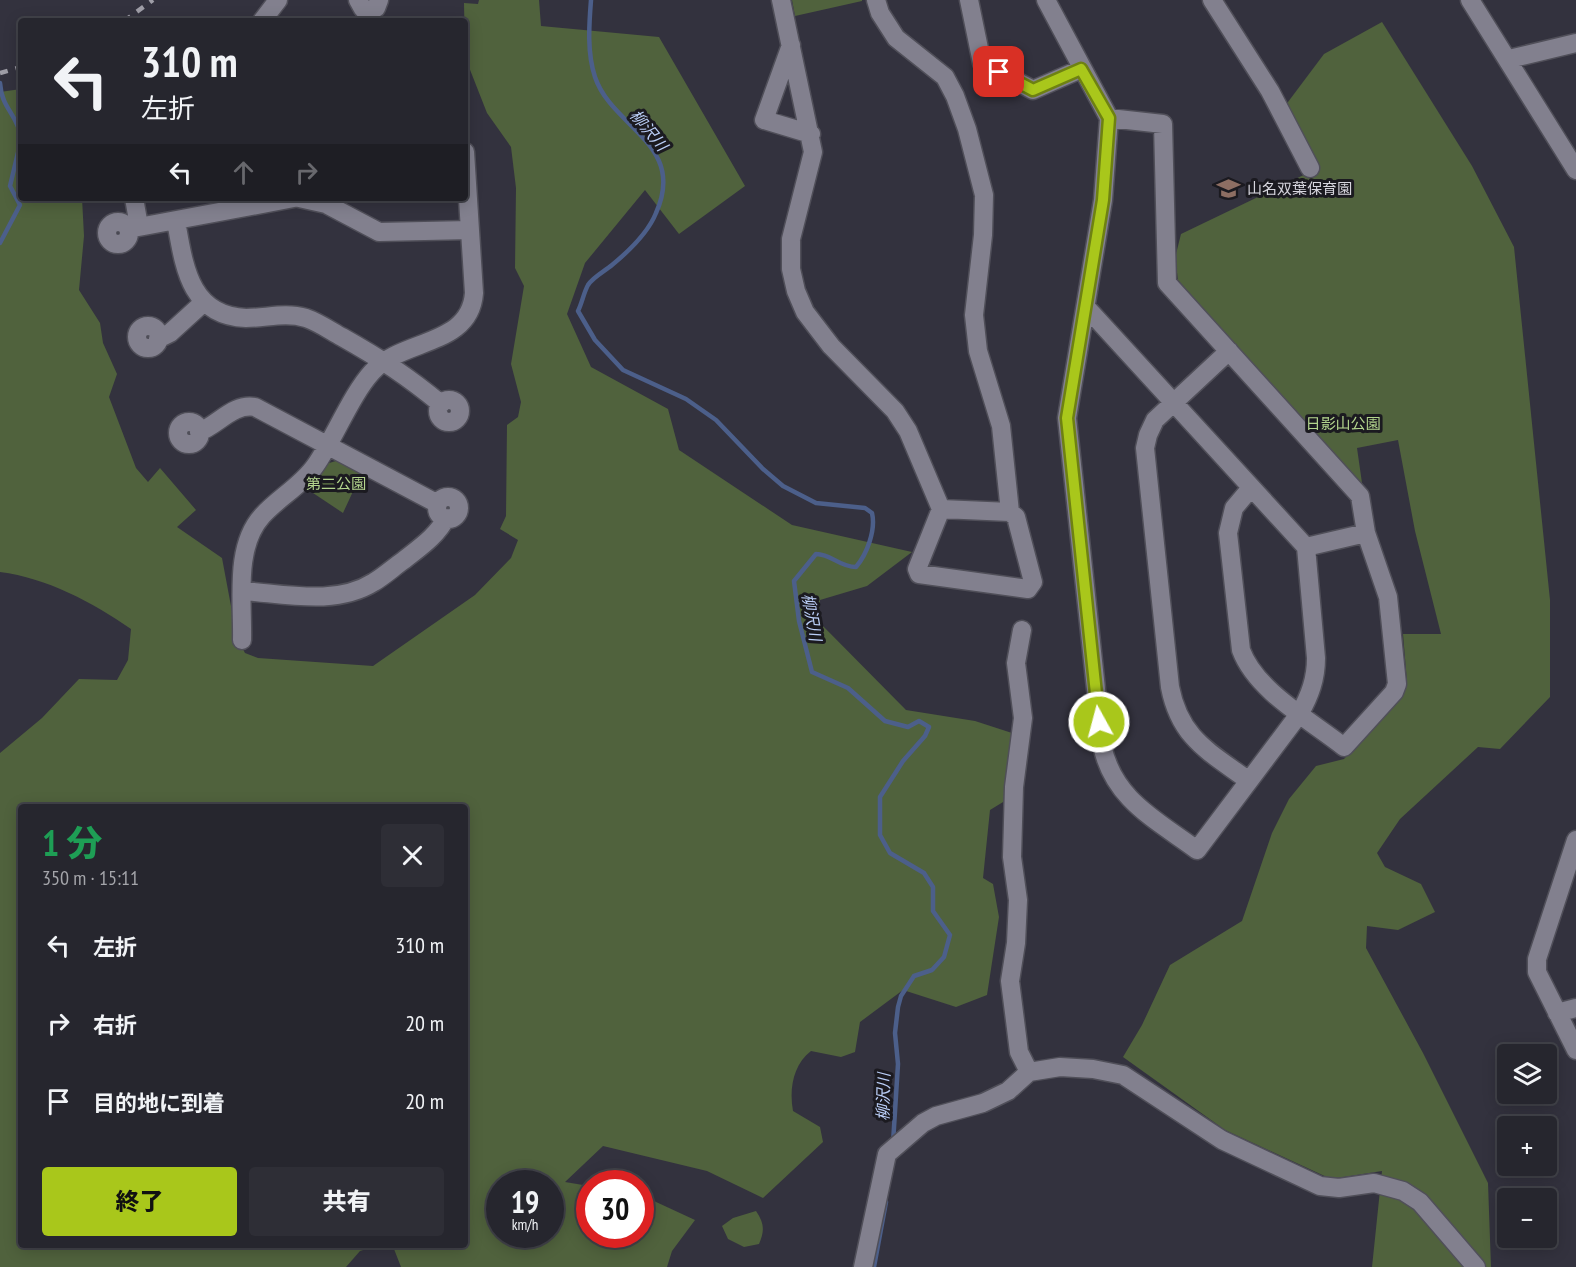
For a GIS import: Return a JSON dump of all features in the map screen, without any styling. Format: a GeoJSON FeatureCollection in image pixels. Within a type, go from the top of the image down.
{"type":"FeatureCollection","features":[{"type":"Feature","properties":{"kind":"street"},"geometry":{"type":"LineString","coordinates":[[264,18],[278,0]]}},
{"type":"Feature","properties":{"kind":"street"},"geometry":{"type":"LineString","coordinates":[[781,0],[813,152],[791,239],[791,269],[796,291],[805,312],[831,346],[895,411],[908,432],[941,509],[917,568],[919,574],[1028,589],[1033,582],[1016,517],[1010,512],[941,509]]}},
{"type":"Feature","properties":{"kind":"street"},"geometry":{"type":"LineString","coordinates":[[876,0],[880,13],[896,38],[945,77],[955,96],[967,129],[984,195],[983,235],[974,315],[978,351],[1000,426],[1010,512]]}},
{"type":"Feature","properties":{"kind":"street"},"geometry":{"type":"LineString","coordinates":[[969,0],[982,63],[1033,90],[1081,69]]}},
{"type":"Feature","properties":{"kind":"street"},"geometry":{"type":"LineString","coordinates":[[1046,0],[1109,118],[1103,200],[1067,418],[1106,765],[1115,783],[1130,801],[1197,850],[1300,713],[1316,676],[1306,547],[1250,489],[1086,307]]}},
{"type":"Feature","properties":{"kind":"street"},"geometry":{"type":"LineString","coordinates":[[1212,0],[1270,91],[1310,168]]}},
{"type":"Feature","properties":{"kind":"street"},"geometry":{"type":"LineString","coordinates":[[1470,0],[1509,59],[1536,110],[1576,170]]}},
{"type":"Feature","properties":{"kind":"street"},"geometry":{"type":"LineString","coordinates":[[1509,59],[1576,43]]}},
{"type":"Feature","properties":{"kind":"street"},"geometry":{"type":"LineString","coordinates":[[791,45],[764,120],[810,134]]}},
{"type":"Feature","properties":{"kind":"street"},"geometry":{"type":"LineString","coordinates":[[1109,118],[1163,124],[1167,283],[1360,496],[1366,533],[1388,597],[1397,684],[1394,692],[1344,747],[1263,685],[1246,665],[1241,651],[1228,533],[1234,508],[1250,489]]}},
{"type":"Feature","properties":{"kind":"street"},"geometry":{"type":"LineString","coordinates":[[242,640],[245,552],[254,526],[262,515],[309,474],[328,447],[371,373],[385,360],[453,332],[470,314],[474,293],[468,199]]}},
{"type":"Feature","properties":{"kind":"street"},"geometry":{"type":"LineString","coordinates":[[134,201],[133,228],[279,201]]}},
{"type":"Feature","properties":{"kind":"street"},"geometry":{"type":"LineString","coordinates":[[312,201],[326,204],[379,232],[470,230]]}},
{"type":"Feature","properties":{"kind":"street"},"geometry":{"type":"LineString","coordinates":[[176,221],[189,281],[204,302],[231,316],[247,318],[291,315],[308,319],[385,360],[441,404]]}},
{"type":"Feature","properties":{"kind":"street"},"geometry":{"type":"LineString","coordinates":[[158,339],[170,333],[204,302]]}},
{"type":"Feature","properties":{"kind":"street"},"geometry":{"type":"LineString","coordinates":[[1230,351],[1155,420],[1145,447],[1173,703],[1183,727],[1193,739],[1249,781]]}},
{"type":"Feature","properties":{"kind":"street"},"geometry":{"type":"LineString","coordinates":[[199,432],[211,427],[230,412],[246,406],[255,407],[442,511],[440,529],[421,547],[373,583],[350,593],[329,597],[243,591]]}},
{"type":"Feature","properties":{"kind":"street"},"geometry":{"type":"LineString","coordinates":[[1306,547],[1366,533]]}},
{"type":"Feature","properties":{"kind":"street"},"geometry":{"type":"LineString","coordinates":[[1022,630],[1016,663],[1023,718],[1014,787],[1012,857],[1018,900],[1016,943],[1010,981],[1019,1052],[1029,1072]]}},
{"type":"Feature","properties":{"kind":"street"},"geometry":{"type":"LineString","coordinates":[[1576,840],[1537,959],[1537,972],[1576,1050]]}},
{"type":"Feature","properties":{"kind":"street"},"geometry":{"type":"LineString","coordinates":[[1557,1013],[1576,1008]]}},
{"type":"Feature","properties":{"kind":"street"},"geometry":{"type":"LineString","coordinates":[[863,1267],[893,1149],[923,1123],[936,1116],[983,1103],[1008,1091],[1029,1072],[1060,1067],[1093,1069],[1123,1075],[1222,1140],[1320,1186],[1339,1188],[1374,1184],[1403,1191],[1420,1202],[1476,1267]]}},
{"type":"Feature","properties":{"kind":"green space"},"geometry":{"type":"Polygon","coordinates":[[[479,0],[539,0],[541,26],[659,37],[745,186],[679,234],[645,190],[585,263],[567,314],[591,367],[668,409],[679,450],[792,525],[912,552],[867,586],[820,600],[819,622],[906,710],[975,721],[1012,733],[1008,799],[990,810],[983,878],[993,884],[999,917],[987,995],[956,1007],[903,990],[860,1022],[855,1052],[841,1057],[811,1051],[796,1070],[792,1086],[793,1111],[820,1127],[823,1142],[763,1198],[707,1171],[603,1146],[565,1182],[576,1184],[576,1248],[654,1248],[654,1201],[695,1220],[672,1251],[667,1267],[401,1267],[394,1249],[391,1248],[468,1248],[468,804],[18,804],[18,1248],[370,1248],[360,1251],[346,1267],[0,1267],[0,753],[42,718],[79,679],[117,680],[128,660],[131,629],[85,601],[52,586],[0,572],[0,92],[18,89],[18,201],[82,201],[84,236],[79,290],[100,323],[103,343],[117,374],[109,397],[136,468],[148,482],[160,468],[196,510],[177,527],[222,558],[237,638],[245,653],[258,658],[373,666],[475,595],[511,558],[518,540],[500,529],[506,516],[507,425],[518,417],[521,402],[511,364],[524,286],[515,268],[516,188],[511,147],[487,113],[468,65],[468,18],[464,18],[464,3],[478,4],[479,0]]]}},
{"type":"Feature","properties":{"kind":"green space"},"geometry":{"type":"Polygon","coordinates":[[[792,0],[862,0],[862,1],[795,16],[792,0]]]}},
{"type":"Feature","properties":{"kind":"green space","name":"日影山公園"},"geometry":{"type":"Polygon","coordinates":[[[1382,22],[1472,166],[1514,247],[1550,600],[1550,697],[1500,749],[1478,747],[1400,819],[1377,853],[1385,867],[1421,884],[1435,912],[1398,930],[1367,926],[1366,948],[1423,1053],[1488,1183],[1491,1267],[1372,1267],[1382,1171],[1331,1179],[1225,1130],[1123,1057],[1142,1025],[1170,965],[1242,921],[1272,833],[1289,799],[1316,766],[1344,759],[1398,697],[1407,682],[1403,634],[1441,634],[1415,531],[1398,440],[1357,448],[1363,490],[1352,479],[1355,476],[1344,465],[1342,466],[1178,280],[1175,258],[1181,234],[1316,169],[1285,106],[1324,54],[1382,22]]]}},
{"type":"Feature","properties":{"kind":"green space","name":"第二公園"},"geometry":{"type":"Polygon","coordinates":[[[339,460],[362,472],[343,513],[313,493],[307,485],[326,464],[339,460]]]}},
{"type":"Feature","properties":{"kind":"green space"},"geometry":{"type":"Polygon","coordinates":[[[756,1211],[763,1227],[759,1244],[744,1247],[728,1239],[722,1226],[733,1218],[756,1211]]]}},
{"type":"Feature","properties":{"kind":"waterway","name":"柳沢川"},"geometry":{"type":"LineString","coordinates":[[591,0],[590,49],[595,77],[604,95],[655,153],[662,170],[663,189],[656,213],[648,228],[625,254],[590,282],[578,311],[595,340],[623,370],[686,399],[716,420],[763,469],[783,486],[816,503],[865,508],[872,513],[873,527],[870,542],[856,567],[816,554],[794,581],[799,621],[812,672],[848,688],[885,721],[908,727],[919,721],[929,727],[925,736],[903,761],[880,797],[880,835],[890,853],[924,873],[933,887],[933,911],[950,935],[944,957],[932,970],[914,976],[901,996],[895,1033],[898,1064],[893,1143]]}},
{"type":"Feature","properties":{"kind":"waterway"},"geometry":{"type":"LineString","coordinates":[[0,83],[6,106],[18,127]]}},
{"type":"Feature","properties":{"kind":"waterway"},"geometry":{"type":"LineString","coordinates":[[0,243],[20,205],[10,186],[18,153]]}},
{"type":"Feature","properties":{"kind":"waterway","name":"柳沢川"},"geometry":{"type":"LineString","coordinates":[[874,1267],[886,1202]]}},
{"type":"Feature","properties":{"kind":"railway"},"geometry":{"type":"LineString","coordinates":[[128,18],[153,0]]}},
{"type":"Feature","properties":{"kind":"railway"},"geometry":{"type":"LineString","coordinates":[[0,73],[18,68]]}},
{"type":"Feature","properties":{"kind":"place","name":"山名双葉保育園"},"geometry":{"type":"Point","coordinates":[1229,189]}},
{"type":"Feature","properties":{"kind":"route"},"geometry":{"type":"LineString","coordinates":[[999,72],[1033,90],[1081,69],[1109,118],[1103,200],[1067,418],[1099,722]]}}]}
